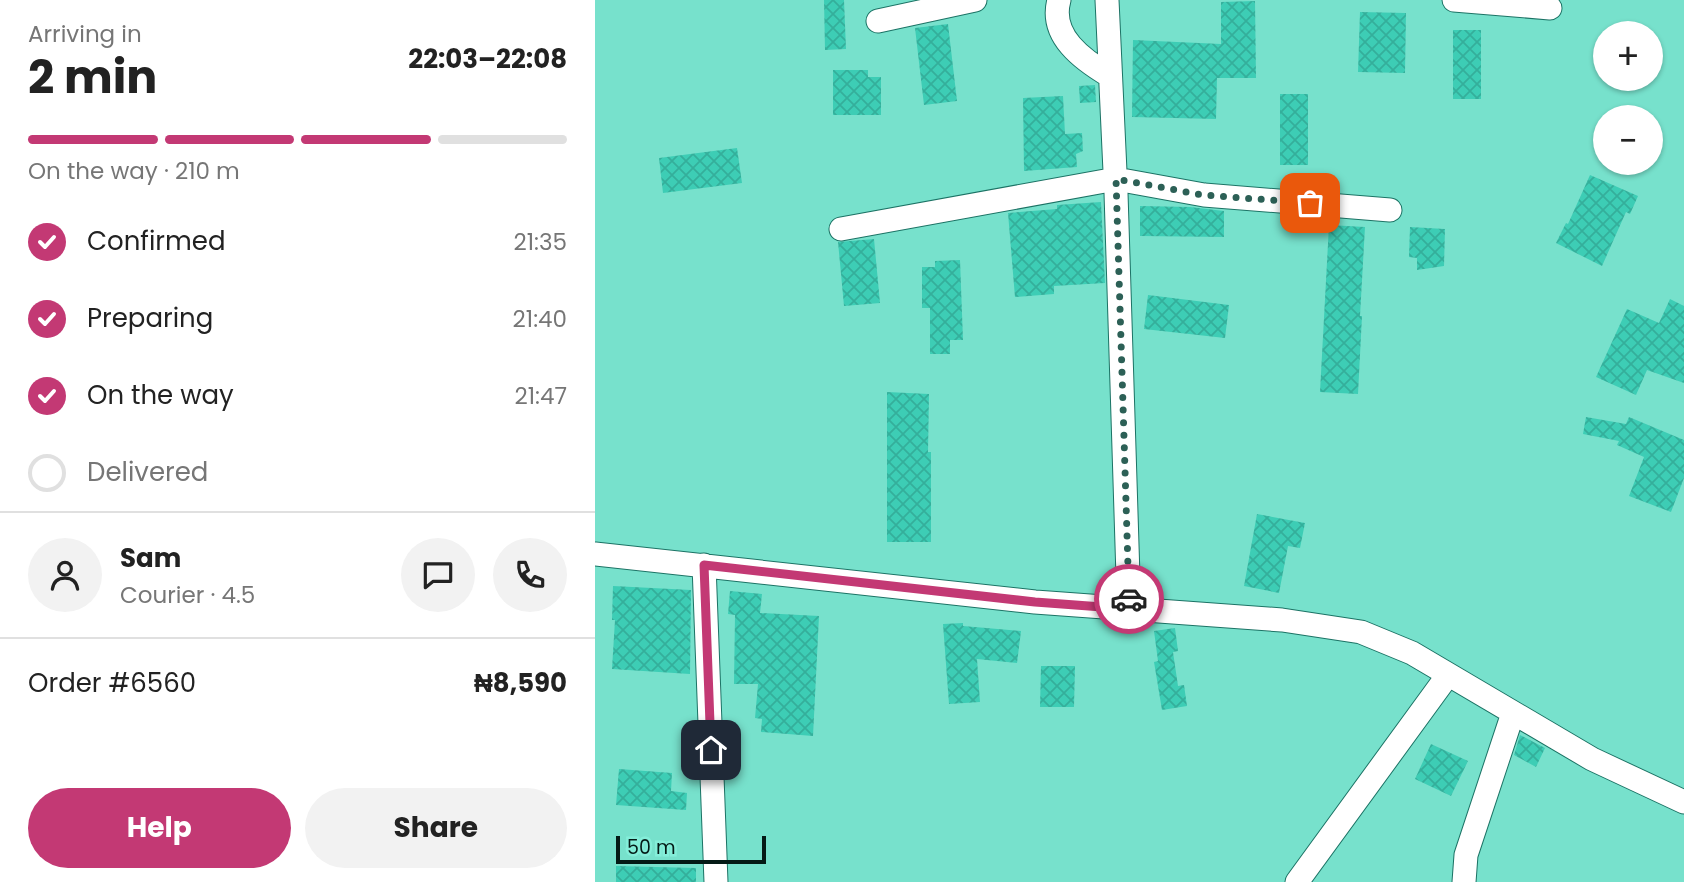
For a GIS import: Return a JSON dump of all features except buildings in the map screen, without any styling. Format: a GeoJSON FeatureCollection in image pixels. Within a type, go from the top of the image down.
{"type":"FeatureCollection","features":[{"type":"Feature","properties":{"kind":"street"},"geometry":{"type":"LineString","coordinates":[[878,21],[975,0]]}},
{"type":"Feature","properties":{"kind":"street"},"geometry":{"type":"LineString","coordinates":[[1059,0],[1056,11],[1060,30],[1075,50],[1110,76]]}},
{"type":"Feature","properties":{"kind":"street"},"geometry":{"type":"LineString","coordinates":[[1107,0],[1116,179],[1129,609]]}},
{"type":"Feature","properties":{"kind":"street"},"geometry":{"type":"LineString","coordinates":[[1454,0],[1551,8]]}},
{"type":"Feature","properties":{"kind":"street"},"geometry":{"type":"LineString","coordinates":[[841,229],[1116,179],[1203,195],[1391,210]]}},
{"type":"Feature","properties":{"kind":"street"},"geometry":{"type":"LineString","coordinates":[[595,554],[1021,601],[1282,620],[1361,632],[1412,653],[1592,760],[1684,802]]}},
{"type":"Feature","properties":{"kind":"street"},"geometry":{"type":"LineString","coordinates":[[704,565],[716,882]]}},
{"type":"Feature","properties":{"kind":"street"},"geometry":{"type":"LineString","coordinates":[[1297,882],[1448,675]]}},
{"type":"Feature","properties":{"kind":"street"},"geometry":{"type":"LineString","coordinates":[[1464,882],[1466,855],[1513,713]]}},
{"type":"Feature","properties":{"kind":"way so far"},"geometry":{"type":"LineString","coordinates":[[1129,599],[1116,179],[1203,195],[1310,203]]}},
{"type":"Feature","properties":{"kind":"route"},"geometry":{"type":"LineString","coordinates":[[711,750],[704,565],[1035,602],[1129,609],[1129,599]]}}]}
